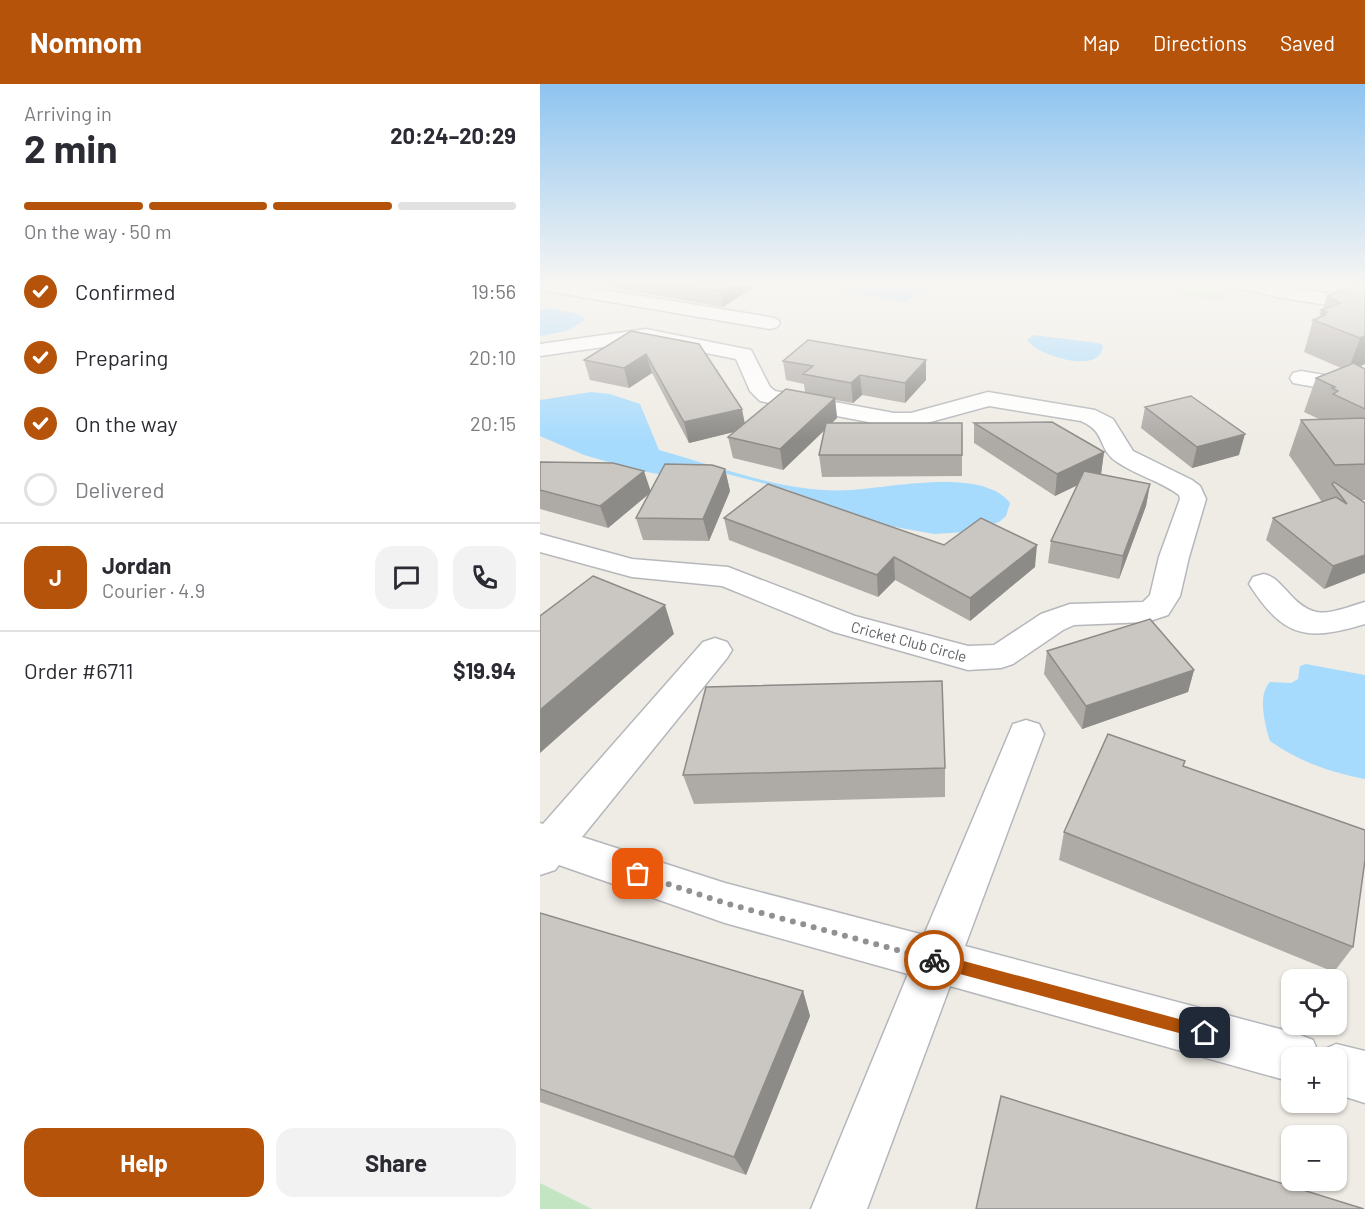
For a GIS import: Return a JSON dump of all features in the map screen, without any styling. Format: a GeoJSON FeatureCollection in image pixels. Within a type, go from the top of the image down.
{"type":"FeatureCollection","features":[{"type":"Feature","properties":{"kind":"lane","name":"Cricket Club Circle"},"geometry":{"type":"LineString","coordinates":[[540,350],[635,336]]}},
{"type":"Feature","properties":{"kind":"lane","name":"Cricket Club Circle"},"geometry":{"type":"LineString","coordinates":[[540,543],[632,568],[728,577],[845,624],[968,658],[993,658],[1015,648],[1053,622],[1070,615],[1147,612],[1162,603],[1193,499],[1191,492],[1124,456],[1117,450],[1110,428],[1102,420],[1087,415],[988,399],[912,420],[894,420],[768,396],[761,391],[744,354],[641,336]]}},
{"type":"Feature","properties":{"kind":"lane"},"geometry":{"type":"LineString","coordinates":[[1301,378],[1365,389]]}},
{"type":"Feature","properties":{"kind":"lane"},"geometry":{"type":"LineString","coordinates":[[1264,584],[1288,613],[1311,624],[1328,624],[1365,612]]}},
{"type":"Feature","properties":{"kind":"lane"},"geometry":{"type":"LineString","coordinates":[[715,650],[543,848],[725,903],[1281,1054]]}},
{"type":"Feature","properties":{"kind":"lane"},"geometry":{"type":"LineString","coordinates":[[839,1209],[1026,734]]}},
{"type":"Feature","properties":{"kind":"lane"},"geometry":{"type":"LineString","coordinates":[[1347,1072],[1365,1077]]}},
{"type":"Feature","properties":{"kind":"green space"},"geometry":{"type":"Polygon","coordinates":[[[540,1183],[592,1209],[540,1209],[540,1183]]]}},
{"type":"Feature","properties":{"kind":"water"},"geometry":{"type":"Polygon","coordinates":[[[1032,336],[1037,336],[1103,345],[1100,354],[1093,360],[1082,361],[1055,357],[1033,346],[1027,340],[1032,336]]]}},
{"type":"Feature","properties":{"kind":"water"},"geometry":{"type":"Polygon","coordinates":[[[591,392],[610,394],[640,404],[659,450],[754,478],[802,488],[827,490],[935,482],[979,485],[997,492],[1010,503],[1006,516],[999,522],[966,532],[934,534],[867,522],[813,503],[789,490],[727,474],[701,472],[658,474],[636,470],[584,455],[540,436],[540,400],[591,392]]]}},
{"type":"Feature","properties":{"kind":"water"},"geometry":{"type":"Polygon","coordinates":[[[1306,664],[1365,675],[1365,779],[1315,765],[1292,755],[1270,741],[1263,710],[1266,688],[1270,682],[1291,683],[1298,679],[1300,666],[1306,664]]]}},
{"type":"Feature","properties":{"kind":"building"},"geometry":{"type":"Polygon","coordinates":[[[624,336],[655,336],[699,344],[742,409],[684,422],[646,354],[624,368],[584,360],[624,336]]]}},
{"type":"Feature","properties":{"kind":"building"},"geometry":{"type":"Polygon","coordinates":[[[808,340],[926,360],[905,383],[860,375],[851,383],[803,374],[813,366],[783,361],[808,340]]]}},
{"type":"Feature","properties":{"kind":"building"},"geometry":{"type":"Polygon","coordinates":[[[1354,363],[1365,369],[1365,409],[1333,394],[1338,391],[1332,388],[1335,387],[1316,378],[1354,363]]]}},
{"type":"Feature","properties":{"kind":"building"},"geometry":{"type":"Polygon","coordinates":[[[786,389],[835,398],[780,449],[728,437],[786,389]]]}},
{"type":"Feature","properties":{"kind":"building"},"geometry":{"type":"Polygon","coordinates":[[[1191,396],[1245,434],[1197,447],[1145,407],[1191,396]]]}},
{"type":"Feature","properties":{"kind":"building"},"geometry":{"type":"Polygon","coordinates":[[[1365,418],[1365,464],[1335,465],[1301,420],[1365,418]]]}},
{"type":"Feature","properties":{"kind":"building"},"geometry":{"type":"Polygon","coordinates":[[[1052,422],[1104,452],[1057,474],[974,423],[1052,422]]]}},
{"type":"Feature","properties":{"kind":"building"},"geometry":{"type":"Polygon","coordinates":[[[826,423],[962,423],[962,455],[819,455],[826,423]]]}},
{"type":"Feature","properties":{"kind":"building"},"geometry":{"type":"Polygon","coordinates":[[[540,462],[613,463],[644,471],[600,506],[540,490],[540,462]]]}},
{"type":"Feature","properties":{"kind":"building"},"geometry":{"type":"Polygon","coordinates":[[[665,464],[712,465],[725,469],[703,519],[636,518],[665,464]]]}},
{"type":"Feature","properties":{"kind":"building"},"geometry":{"type":"Polygon","coordinates":[[[1084,471],[1150,484],[1123,556],[1051,541],[1084,471]]]}},
{"type":"Feature","properties":{"kind":"building"},"geometry":{"type":"Polygon","coordinates":[[[1334,482],[1365,503],[1365,555],[1333,566],[1273,518],[1336,497],[1347,504],[1332,484],[1334,482]]]}},
{"type":"Feature","properties":{"kind":"building"},"geometry":{"type":"Polygon","coordinates":[[[768,484],[944,545],[981,518],[1037,545],[970,598],[894,557],[877,575],[724,518],[768,484]]]}},
{"type":"Feature","properties":{"kind":"building"},"geometry":{"type":"Polygon","coordinates":[[[593,576],[665,605],[540,710],[540,616],[593,576]]]}},
{"type":"Feature","properties":{"kind":"building"},"geometry":{"type":"Polygon","coordinates":[[[1150,619],[1194,670],[1086,706],[1047,651],[1150,619]]]}},
{"type":"Feature","properties":{"kind":"building"},"geometry":{"type":"Polygon","coordinates":[[[942,681],[945,768],[683,775],[706,687],[942,681]]]}},
{"type":"Feature","properties":{"kind":"building"},"geometry":{"type":"Polygon","coordinates":[[[1108,734],[1185,761],[1183,766],[1365,830],[1365,860],[1353,947],[1064,832],[1108,734]]]}},
{"type":"Feature","properties":{"kind":"building"},"geometry":{"type":"Polygon","coordinates":[[[540,913],[803,991],[734,1157],[540,1089],[540,913]]]}},
{"type":"Feature","properties":{"kind":"building"},"geometry":{"type":"Polygon","coordinates":[[[1001,1096],[1281,1183],[1281,1191],[1306,1191],[1364,1209],[976,1209],[1001,1096]]]}},
{"type":"Feature","properties":{"kind":"way so far"},"geometry":{"type":"LineString","coordinates":[[638,874],[725,903],[934,960]]}},
{"type":"Feature","properties":{"kind":"route"},"geometry":{"type":"LineString","coordinates":[[934,960],[1205,1033]]}}]}
